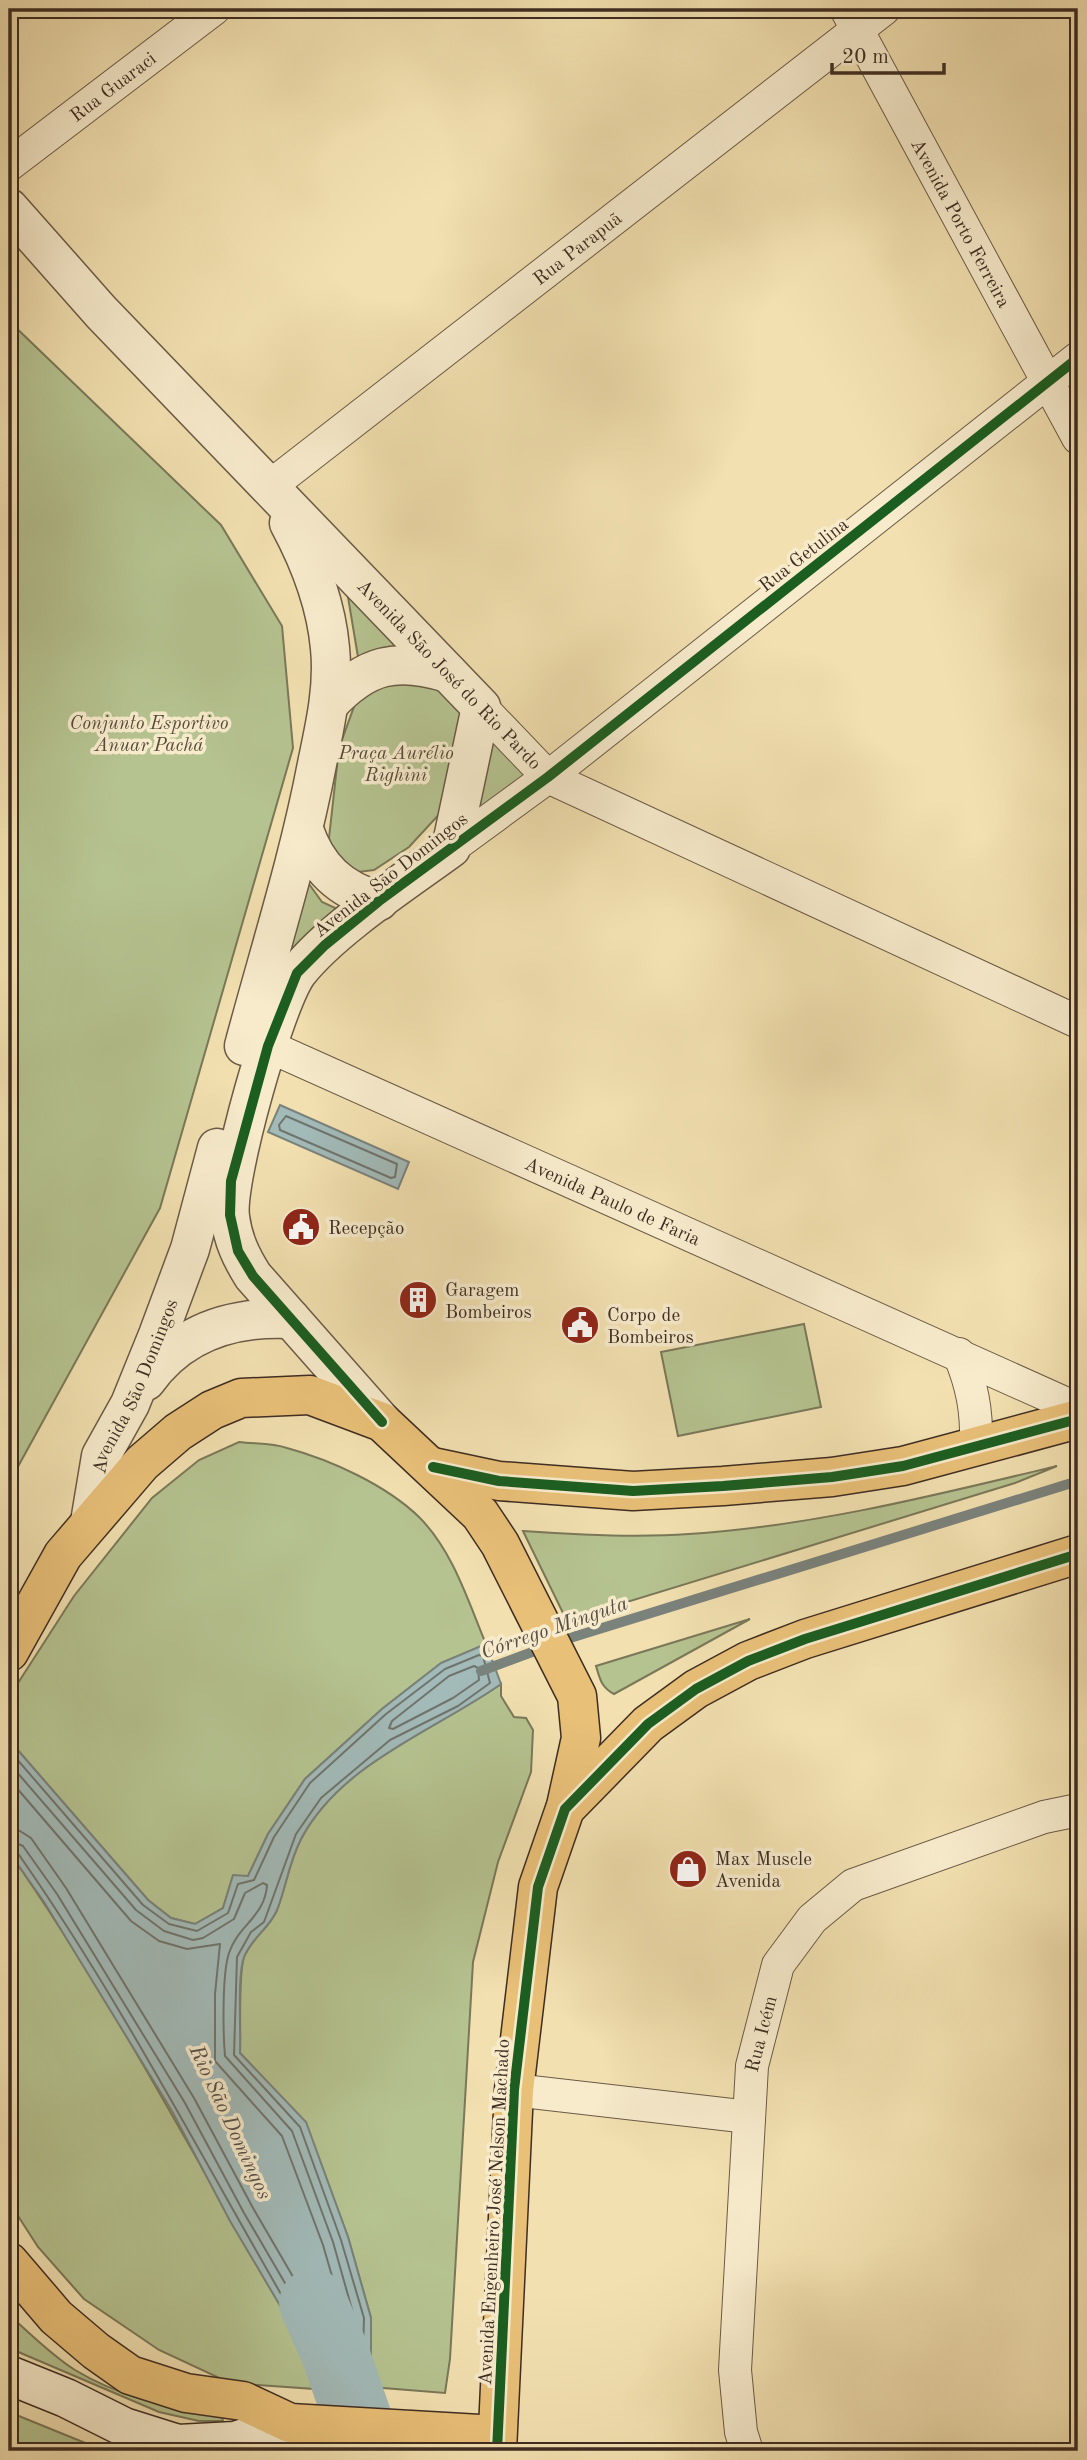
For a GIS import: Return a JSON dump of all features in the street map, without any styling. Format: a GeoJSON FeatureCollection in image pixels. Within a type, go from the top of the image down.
{"type":"FeatureCollection","features":[{"type":"Feature","properties":{"kind":"main road"},"geometry":{"type":"LineString","coordinates":[[9,1652],[63,1555],[142,1463],[178,1432],[212,1410],[241,1398],[310,1395],[382,1422],[480,1514],[521,1582],[577,1696],[581,1738],[565,1809]]}},
{"type":"Feature","properties":{"kind":"main road"},"geometry":{"type":"LineString","coordinates":[[433,1467],[499,1481],[634,1491],[831,1477],[903,1466],[976,1444],[1078,1419]]}},
{"type":"Feature","properties":{"kind":"main road","name":"Avenida Engenheiro José Nelson Machado"},"geometry":{"type":"LineString","coordinates":[[497,2443],[514,2090],[538,1887],[565,1809],[648,1724],[696,1689],[748,1661],[805,1639],[1078,1554]]}},
{"type":"Feature","properties":{"kind":"main road"},"geometry":{"type":"LineString","coordinates":[[9,2262],[56,2317],[130,2375],[186,2393],[243,2401],[290,2423],[446,2433],[497,2443]]}},
{"type":"Feature","properties":{"kind":"street","name":"Rua Guaraci"},"geometry":{"type":"LineString","coordinates":[[9,165],[214,9]]}},
{"type":"Feature","properties":{"kind":"street","name":"Rua Parapuã"},"geometry":{"type":"LineString","coordinates":[[269,487],[852,20],[884,9]]}},
{"type":"Feature","properties":{"kind":"street","name":"Avenida Porto Ferreira"},"geometry":{"type":"LineString","coordinates":[[852,20],[1078,438]]}},
{"type":"Feature","properties":{"kind":"street","name":"Avenida São José do Rio Pardo"},"geometry":{"type":"LineString","coordinates":[[9,208],[101,312],[548,777],[1078,1022]]}},
{"type":"Feature","properties":{"kind":"street","name":"Rua Getulina"},"geometry":{"type":"LineString","coordinates":[[548,777],[1078,358]]}},
{"type":"Feature","properties":{"kind":"street","name":"Avenida São Domingos"},"geometry":{"type":"LineString","coordinates":[[90,1522],[102,1456],[130,1404],[190,1249],[304,830],[329,704],[330,649],[323,607],[307,557],[269,487]]}},
{"type":"Feature","properties":{"kind":"street"},"geometry":{"type":"LineString","coordinates":[[329,704],[347,684],[370,670],[396,664],[423,665],[448,673]]}},
{"type":"Feature","properties":{"kind":"street"},"geometry":{"type":"LineString","coordinates":[[451,848],[481,707]]}},
{"type":"Feature","properties":{"kind":"street","name":"Avenida São Domingos"},"geometry":{"type":"LineString","coordinates":[[382,1422],[253,1276],[238,1251],[230,1215],[231,1181],[268,1046],[297,973],[325,945],[379,901],[548,777]]}},
{"type":"Feature","properties":{"kind":"street"},"geometry":{"type":"LineString","coordinates":[[304,830],[319,863],[331,877],[346,888],[379,901]]}},
{"type":"Feature","properties":{"kind":"street","name":"Avenida Paulo de Faria"},"geometry":{"type":"LineString","coordinates":[[268,1046],[1078,1409]]}},
{"type":"Feature","properties":{"kind":"street"},"geometry":{"type":"LineString","coordinates":[[130,1404],[155,1369],[194,1337],[234,1322],[256,1318],[290,1319]]}},
{"type":"Feature","properties":{"kind":"street"},"geometry":{"type":"LineString","coordinates":[[959,1354],[973,1389],[977,1414],[976,1444]]}},
{"type":"Feature","properties":{"kind":"street","name":"Rua Icém"},"geometry":{"type":"LineString","coordinates":[[747,2451],[741,2432],[735,2370],[752,2066],[778,1965],[812,1919],[853,1885],[1044,1817],[1078,1810]]}},
{"type":"Feature","properties":{"kind":"street"},"geometry":{"type":"LineString","coordinates":[[514,2090],[749,2117]]}},
{"type":"Feature","properties":{"kind":"street"},"geometry":{"type":"LineString","coordinates":[[9,2375],[66,2398],[124,2427],[177,2447],[235,2441],[290,2423]]}},
{"type":"Feature","properties":{"kind":"green space","name":"Conjunto Esportivo Anuar Pachá"},"geometry":{"type":"Polygon","coordinates":[[[9,321],[221,525],[282,626],[293,748],[160,1208],[9,1483],[9,321]]]}},
{"type":"Feature","properties":{"kind":"green space"},"geometry":{"type":"Polygon","coordinates":[[[346,585],[398,649],[358,657],[346,585]]]}},
{"type":"Feature","properties":{"kind":"green space","name":"Praça Aurélio Righini"},"geometry":{"type":"Polygon","coordinates":[[[399,674],[466,701],[444,809],[409,847],[374,870],[350,873],[332,857],[329,838],[339,748],[355,704],[399,674]]]}},
{"type":"Feature","properties":{"kind":"green space"},"geometry":{"type":"Polygon","coordinates":[[[494,733],[536,774],[475,812],[494,733]]]}},
{"type":"Feature","properties":{"kind":"green space"},"geometry":{"type":"Polygon","coordinates":[[[309,884],[322,902],[344,912],[278,983],[309,884]]]}},
{"type":"Feature","properties":{"kind":"green space"},"geometry":{"type":"Polygon","coordinates":[[[804,1324],[821,1407],[678,1436],[661,1352],[804,1324]]]}},
{"type":"Feature","properties":{"kind":"green space"},"geometry":{"type":"Polygon","coordinates":[[[239,1442],[281,1446],[322,1459],[374,1484],[406,1505],[431,1530],[441,1545],[466,1594],[486,1644],[441,1663],[382,1709],[305,1779],[268,1834],[248,1876],[233,1876],[223,1908],[195,1924],[171,1918],[148,1900],[9,1740],[9,1697],[74,1596],[152,1498],[199,1460],[239,1442]]]}},
{"type":"Feature","properties":{"kind":"green space"},"geometry":{"type":"Polygon","coordinates":[[[1057,1466],[1015,1483],[575,1618],[563,1613],[523,1531],[648,1536],[735,1530],[874,1508],[1057,1466]]]}},
{"type":"Feature","properties":{"kind":"green space"},"geometry":{"type":"Polygon","coordinates":[[[750,1619],[614,1694],[600,1679],[596,1666],[750,1619]]]}},
{"type":"Feature","properties":{"kind":"green space"},"geometry":{"type":"Polygon","coordinates":[[[501,1684],[501,1696],[514,1717],[526,1718],[533,1730],[531,1772],[498,1862],[473,1962],[450,2359],[445,2393],[371,2387],[371,2318],[348,2237],[306,2123],[240,2053],[242,1965],[247,1950],[270,1923],[277,1910],[297,1848],[318,1812],[364,1769],[501,1684]]]}},
{"type":"Feature","properties":{"kind":"green space"},"geometry":{"type":"Polygon","coordinates":[[[9,1852],[95,1983],[135,2050],[330,2390],[230,2383],[159,2350],[84,2299],[38,2247],[9,2202],[9,1852]]]}},
{"type":"Feature","properties":{"kind":"green space"},"geometry":{"type":"Polygon","coordinates":[[[9,2315],[58,2358],[92,2380],[128,2395],[222,2417],[223,2421],[199,2421],[159,2412],[9,2348],[9,2315]]]}},
{"type":"Feature","properties":{"kind":"green space"},"geometry":{"type":"Polygon","coordinates":[[[9,2412],[105,2451],[9,2451],[9,2412]]]}},
{"type":"Feature","properties":{"kind":"water"},"geometry":{"type":"Polygon","coordinates":[[[280,1105],[409,1162],[398,1189],[268,1132],[280,1105]]]}},
{"type":"Feature","properties":{"kind":"water"},"geometry":{"type":"Polygon","coordinates":[[[486,1644],[501,1684],[364,1769],[318,1812],[297,1848],[277,1910],[270,1923],[247,1950],[242,1966],[240,2053],[306,2122],[348,2237],[371,2318],[371,2387],[330,2390],[230,2221],[172,2111],[44,1902],[9,1852],[9,1740],[148,1900],[171,1918],[195,1924],[223,1908],[233,1875],[248,1876],[268,1834],[305,1779],[382,1709],[441,1663],[486,1644]]]}},
{"type":"Feature","properties":{"kind":"waterway","name":"Córrego Minguta"},"geometry":{"type":"LineString","coordinates":[[481,1671],[570,1638],[1078,1481]]}},
{"type":"Feature","properties":{"kind":"waterway","name":"Rio São Domingos"},"geometry":{"type":"LineString","coordinates":[[313,2303],[335,2353],[369,2451]]}},
{"type":"Feature","properties":{"kind":"cycle path"},"geometry":{"type":"LineString","coordinates":[[382,1422],[253,1276],[238,1251],[230,1215],[231,1181],[268,1046],[297,973],[325,945],[379,901],[548,777],[1078,358]]}},
{"type":"Feature","properties":{"kind":"cycle path"},"geometry":{"type":"LineString","coordinates":[[433,1467],[499,1481],[633,1491],[723,1486],[832,1477],[903,1466],[1078,1419]]}},
{"type":"Feature","properties":{"kind":"cycle path"},"geometry":{"type":"LineString","coordinates":[[497,2451],[514,2090],[538,1887],[565,1809],[648,1724],[696,1689],[748,1661],[805,1639],[1078,1554]]}},
{"type":"Feature","properties":{"kind":"place","name":"Recepção"},"geometry":{"type":"Point","coordinates":[301,1227]}},
{"type":"Feature","properties":{"kind":"place","name":"Garagem Bombeiros"},"geometry":{"type":"Point","coordinates":[418,1300]}},
{"type":"Feature","properties":{"kind":"place","name":"Corpo de Bombeiros"},"geometry":{"type":"Point","coordinates":[580,1325]}},
{"type":"Feature","properties":{"kind":"place","name":"Max Muscle Avenida"},"geometry":{"type":"Point","coordinates":[688,1869]}}]}
